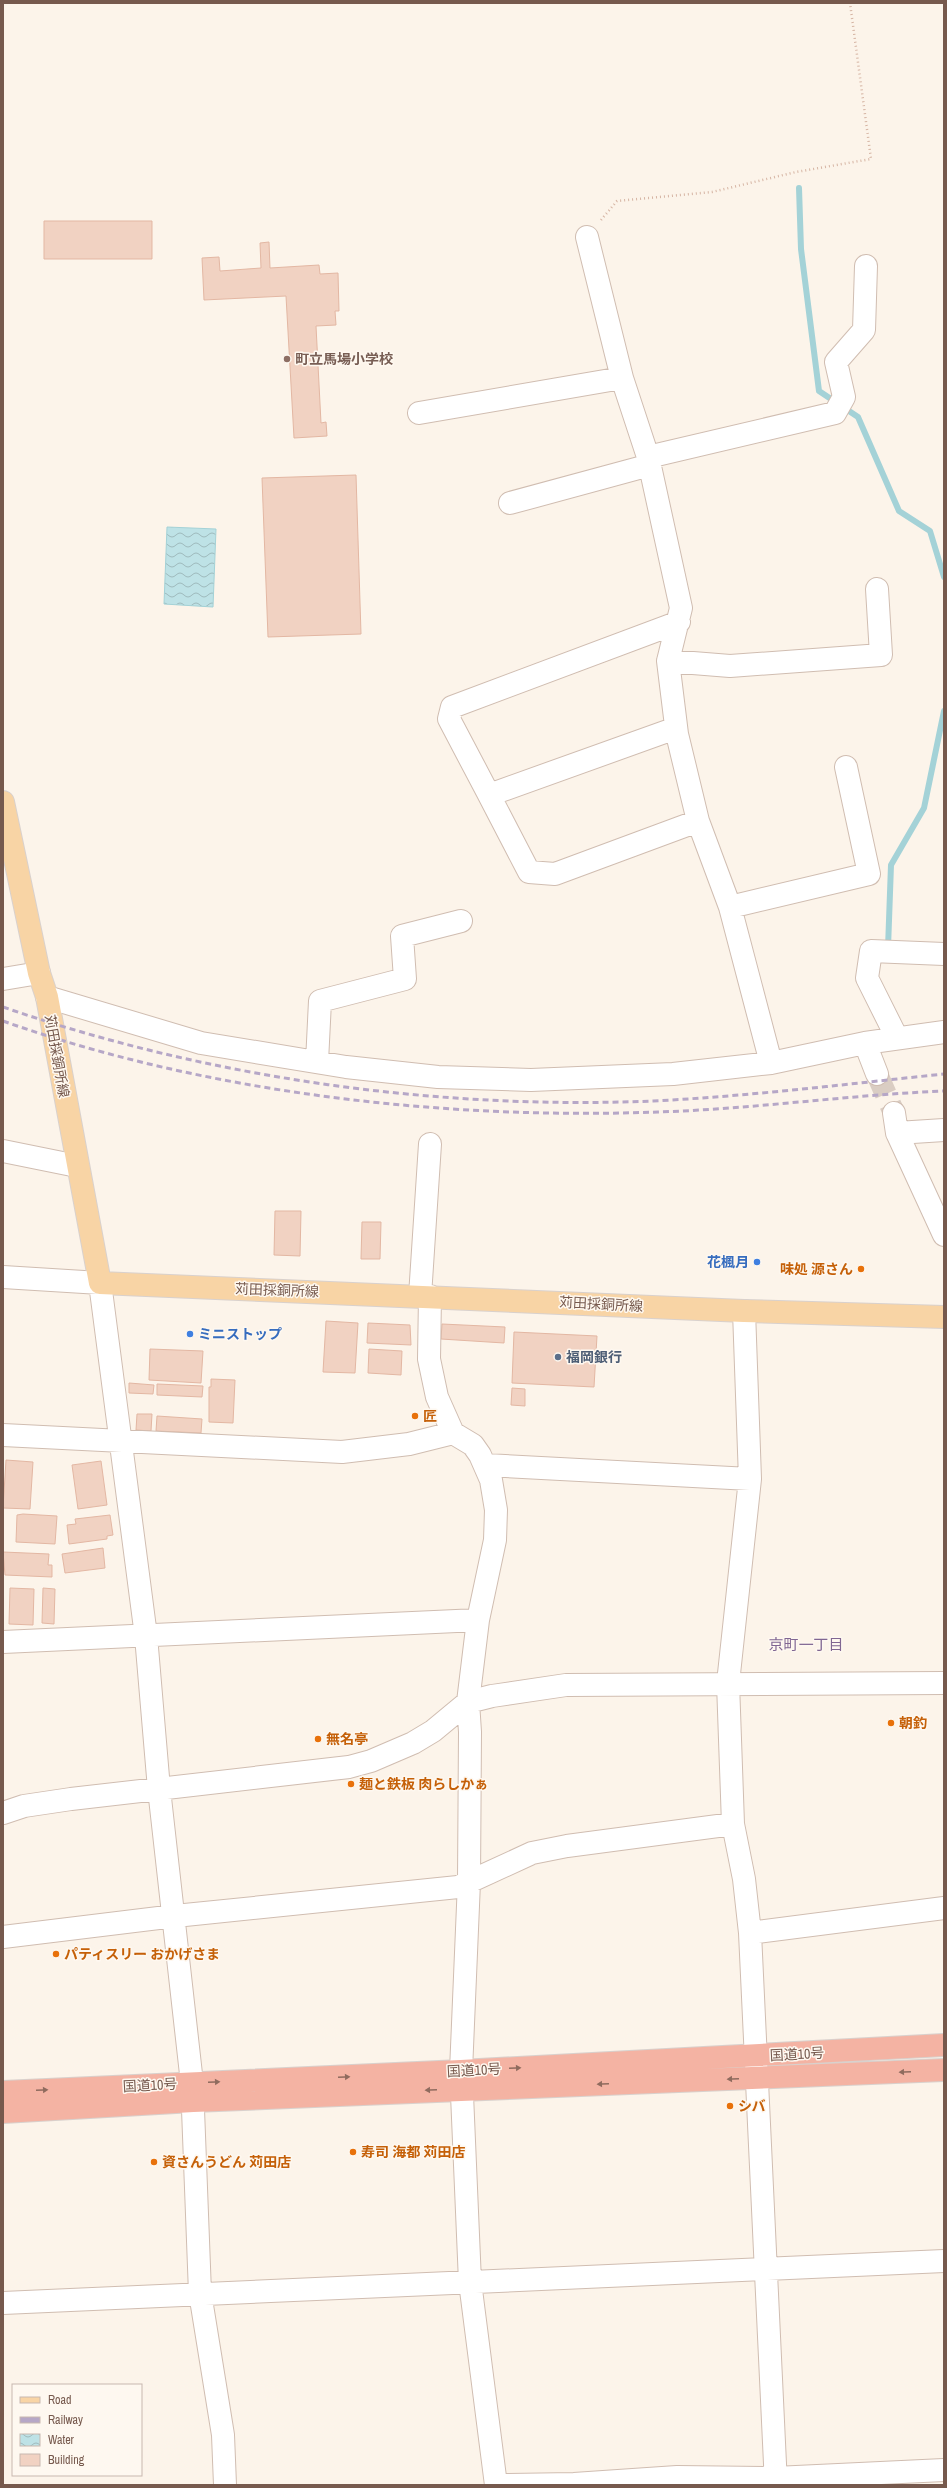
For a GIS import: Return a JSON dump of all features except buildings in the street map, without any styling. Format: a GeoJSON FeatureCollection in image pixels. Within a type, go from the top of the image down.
{"type":"FeatureCollection","features":[{"type":"Feature","properties":{"kind":"highway","name":"国道10号"},"geometry":{"type":"LineString","coordinates":[[3,2092],[192,2092],[462,2080],[757,2056],[944,2045]]}},
{"type":"Feature","properties":{"kind":"highway","name":"国道10号"},"geometry":{"type":"LineString","coordinates":[[462,2080],[758,2078],[944,2070]]}},
{"type":"Feature","properties":{"kind":"highway","name":"国道10号"},"geometry":{"type":"LineString","coordinates":[[3,2112],[192,2092]]}},
{"type":"Feature","properties":{"kind":"main road","name":"苅田採銅所線"},"geometry":{"type":"LineString","coordinates":[[3,802],[40,973],[47,997],[77,1166],[100,1283],[744,1311],[944,1317]]}},
{"type":"Feature","properties":{"kind":"street"},"geometry":{"type":"LineString","coordinates":[[586,238],[622,378],[649,461],[681,608],[679,622],[668,660],[676,728],[698,821],[730,907],[772,1063]]}},
{"type":"Feature","properties":{"kind":"street"},"geometry":{"type":"LineString","coordinates":[[510,503],[649,461],[835,413],[844,397],[836,362],[864,330],[866,266]]}},
{"type":"Feature","properties":{"kind":"street"},"geometry":{"type":"LineString","coordinates":[[419,413],[622,378]]}},
{"type":"Feature","properties":{"kind":"street"},"geometry":{"type":"LineString","coordinates":[[668,660],[730,666],[881,655],[877,589]]}},
{"type":"Feature","properties":{"kind":"street"},"geometry":{"type":"LineString","coordinates":[[679,622],[452,707],[450,719],[529,872],[555,874],[698,821]]}},
{"type":"Feature","properties":{"kind":"street"},"geometry":{"type":"LineString","coordinates":[[489,795],[676,728]]}},
{"type":"Feature","properties":{"kind":"street"},"geometry":{"type":"LineString","coordinates":[[730,907],[869,874],[846,767]]}},
{"type":"Feature","properties":{"kind":"street"},"geometry":{"type":"LineString","coordinates":[[317,1062],[320,1001],[405,979],[402,936],[461,921]]}},
{"type":"Feature","properties":{"kind":"street"},"geometry":{"type":"LineString","coordinates":[[896,1038],[868,978],[871,951],[944,954]]}},
{"type":"Feature","properties":{"kind":"street"},"geometry":{"type":"LineString","coordinates":[[3,978],[40,973]]}},
{"type":"Feature","properties":{"kind":"street"},"geometry":{"type":"LineString","coordinates":[[47,997],[201,1043],[317,1062],[438,1077],[531,1080],[673,1074],[772,1063],[866,1043],[944,1032]]}},
{"type":"Feature","properties":{"kind":"street"},"geometry":{"type":"LineString","coordinates":[[866,1043],[877,1074]]}},
{"type":"Feature","properties":{"kind":"street"},"geometry":{"type":"LineString","coordinates":[[944,1130],[896,1123],[944,1235]]}},
{"type":"Feature","properties":{"kind":"street"},"geometry":{"type":"LineString","coordinates":[[430,1144],[425,1296],[427,1339],[431,1372],[437,1397],[453,1432],[473,1445],[486,1466],[495,1495],[497,1525],[478,1620],[468,1702],[469,1882],[462,2080],[470,2282],[496,2485]]}},
{"type":"Feature","properties":{"kind":"street"},"geometry":{"type":"LineString","coordinates":[[3,1151],[77,1166]]}},
{"type":"Feature","properties":{"kind":"street"},"geometry":{"type":"LineString","coordinates":[[3,1277],[100,1283],[146,1636],[159,1789],[175,1916],[192,2092],[200,2293],[223,2435],[225,2485]]}},
{"type":"Feature","properties":{"kind":"street"},"geometry":{"type":"LineString","coordinates":[[744,1311],[750,1479],[728,1683],[733,1824],[744,1879],[750,1933],[767,2268],[775,2482]]}},
{"type":"Feature","properties":{"kind":"street"},"geometry":{"type":"LineString","coordinates":[[3,1436],[342,1452],[409,1444],[453,1432]]}},
{"type":"Feature","properties":{"kind":"street"},"geometry":{"type":"LineString","coordinates":[[486,1466],[750,1479]]}},
{"type":"Feature","properties":{"kind":"street"},"geometry":{"type":"LineString","coordinates":[[3,1642],[478,1620]]}},
{"type":"Feature","properties":{"kind":"street"},"geometry":{"type":"LineString","coordinates":[[3,1813],[24,1806],[159,1789],[326,1771],[371,1761],[413,1743],[433,1731],[468,1702],[492,1696],[566,1685],[944,1683]]}},
{"type":"Feature","properties":{"kind":"street"},"geometry":{"type":"LineString","coordinates":[[3,1937],[175,1916],[458,1887],[532,1853],[566,1846],[733,1824]]}},
{"type":"Feature","properties":{"kind":"street"},"geometry":{"type":"LineString","coordinates":[[750,1933],[944,1908]]}},
{"type":"Feature","properties":{"kind":"street"},"geometry":{"type":"LineString","coordinates":[[3,2303],[200,2293],[944,2261]]}},
{"type":"Feature","properties":{"kind":"street"},"geometry":{"type":"LineString","coordinates":[[503,2485],[574,2484],[677,2477],[775,2482],[944,2470]]}},
{"type":"Feature","properties":{"kind":"path"},"geometry":{"type":"LineString","coordinates":[[586,238],[617,201],[712,192],[796,172],[871,159],[850,3]]}},
{"type":"Feature","properties":{"kind":"water"},"geometry":{"type":"Polygon","coordinates":[[[167,527],[216,529],[213,607],[164,604],[167,527]]]}},
{"type":"Feature","properties":{"kind":"waterway"},"geometry":{"type":"LineString","coordinates":[[799,188],[801,249],[819,391],[858,417],[899,511],[930,531],[944,577]]}},
{"type":"Feature","properties":{"kind":"waterway"},"geometry":{"type":"LineString","coordinates":[[888,948],[891,865],[924,808],[944,711]]}},
{"type":"Feature","properties":{"kind":"tunnel"},"geometry":{"type":"LineString","coordinates":[[877,1074],[894,1113]]}},
{"type":"Feature","properties":{"kind":"railway"},"geometry":{"type":"LineString","coordinates":[[3,1007],[81,1032],[161,1053],[242,1070],[324,1084],[406,1094],[489,1100],[571,1102],[690,1099],[944,1074]]}},
{"type":"Feature","properties":{"kind":"railway"},"geometry":{"type":"LineString","coordinates":[[3,1021],[81,1046],[161,1067],[243,1084],[410,1106],[494,1111],[576,1113],[658,1112],[729,1108],[944,1091]]}},
{"type":"Feature","properties":{"kind":"place","name":"町立馬場小学校"},"geometry":{"type":"Point","coordinates":[287,359]}},
{"type":"Feature","properties":{"kind":"place","name":"花楓月"},"geometry":{"type":"Point","coordinates":[757,1262]}},
{"type":"Feature","properties":{"kind":"place","name":"味処 源さん"},"geometry":{"type":"Point","coordinates":[861,1269]}},
{"type":"Feature","properties":{"kind":"place","name":"ミニストップ"},"geometry":{"type":"Point","coordinates":[190,1334]}},
{"type":"Feature","properties":{"kind":"place","name":"福岡銀行"},"geometry":{"type":"Point","coordinates":[558,1357]}},
{"type":"Feature","properties":{"kind":"place","name":"匠"},"geometry":{"type":"Point","coordinates":[415,1416]}},
{"type":"Feature","properties":{"kind":"place","name":"朝釣"},"geometry":{"type":"Point","coordinates":[891,1723]}},
{"type":"Feature","properties":{"kind":"place","name":"無名亭"},"geometry":{"type":"Point","coordinates":[318,1739]}},
{"type":"Feature","properties":{"kind":"place","name":"麺と鉄板 肉らしかぁ"},"geometry":{"type":"Point","coordinates":[351,1784]}},
{"type":"Feature","properties":{"kind":"place","name":"パティスリー おかげさま"},"geometry":{"type":"Point","coordinates":[56,1954]}},
{"type":"Feature","properties":{"kind":"place","name":"シバ"},"geometry":{"type":"Point","coordinates":[730,2106]}},
{"type":"Feature","properties":{"kind":"place","name":"寿司 海都 苅田店"},"geometry":{"type":"Point","coordinates":[353,2152]}},
{"type":"Feature","properties":{"kind":"place","name":"資さんうどん 苅田店"},"geometry":{"type":"Point","coordinates":[154,2162]}},
{"type":"Feature","properties":{"kind":"district","name":"京町一丁目"},"geometry":{"type":"Point","coordinates":[806,1645]}}]}
